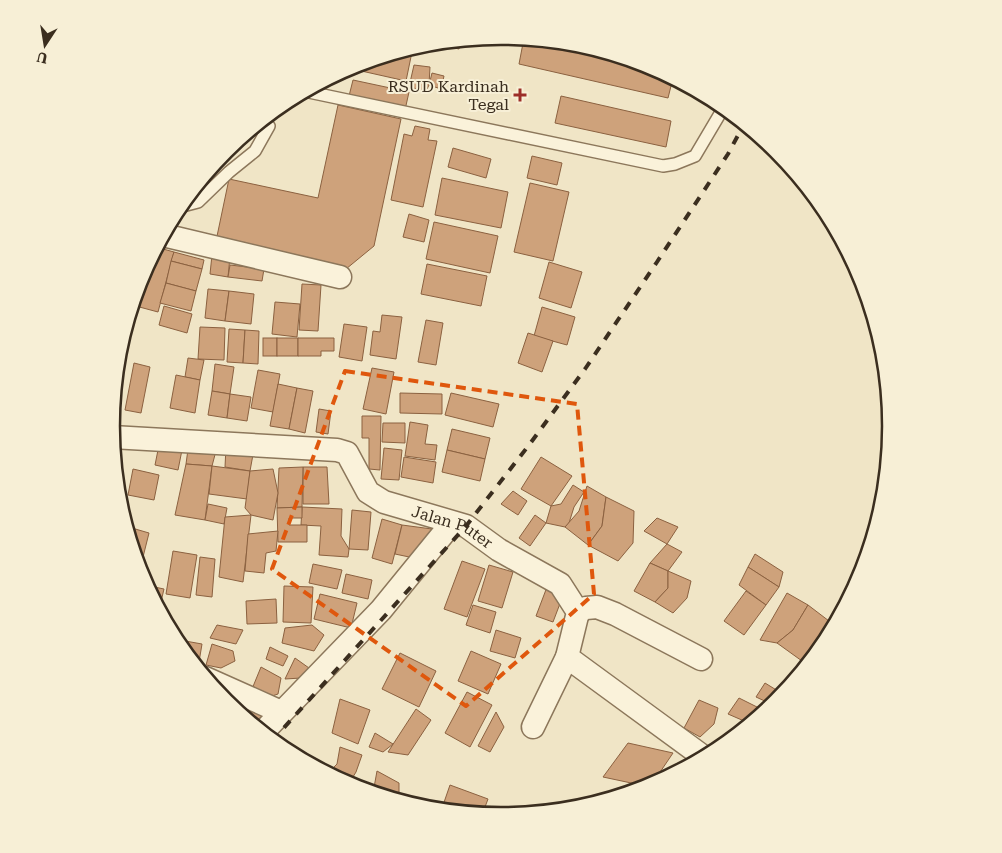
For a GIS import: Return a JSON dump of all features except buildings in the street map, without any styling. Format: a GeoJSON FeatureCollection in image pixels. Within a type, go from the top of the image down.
{"type":"FeatureCollection","features":[{"type":"Feature","properties":{"kind":"street"},"geometry":{"type":"LineString","coordinates":[[171,237],[340,278]]}},
{"type":"Feature","properties":{"kind":"street","name":"Jalan Puter"},"geometry":{"type":"LineString","coordinates":[[120,440],[337,450],[347,453],[368,492],[384,502],[466,526],[499,550],[560,584],[578,612]]}},
{"type":"Feature","properties":{"kind":"street"},"geometry":{"type":"LineString","coordinates":[[267,728],[381,610],[452,523]]}},
{"type":"Feature","properties":{"kind":"street"},"geometry":{"type":"LineString","coordinates":[[533,727],[567,657],[578,612],[586,608],[597,607],[615,614],[701,660]]}},
{"type":"Feature","properties":{"kind":"street"},"geometry":{"type":"LineString","coordinates":[[567,657],[698,753]]}},
{"type":"Feature","properties":{"kind":"street"},"geometry":{"type":"LineString","coordinates":[[220,685],[282,712]]}},
{"type":"Feature","properties":{"kind":"lane"},"geometry":{"type":"LineString","coordinates":[[315,93],[663,166],[675,164],[696,156],[720,114]]}},
{"type":"Feature","properties":{"kind":"lane"},"geometry":{"type":"LineString","coordinates":[[192,204],[198,202],[229,172],[255,151],[269,126]]}},
{"type":"Feature","properties":{"kind":"highlighted area"},"geometry":{"type":"Polygon","coordinates":[[[345,371],[577,404],[594,594],[466,706],[272,569],[345,371]]]}},
{"type":"Feature","properties":{"kind":"railway"},"geometry":{"type":"LineString","coordinates":[[277,735],[466,526],[529,445],[585,369],[657,262],[728,154],[741,130]]}},
{"type":"Feature","properties":{"kind":"place","name":"RSUD Kardinah Tegal"},"geometry":{"type":"Point","coordinates":[520,95]}}]}
